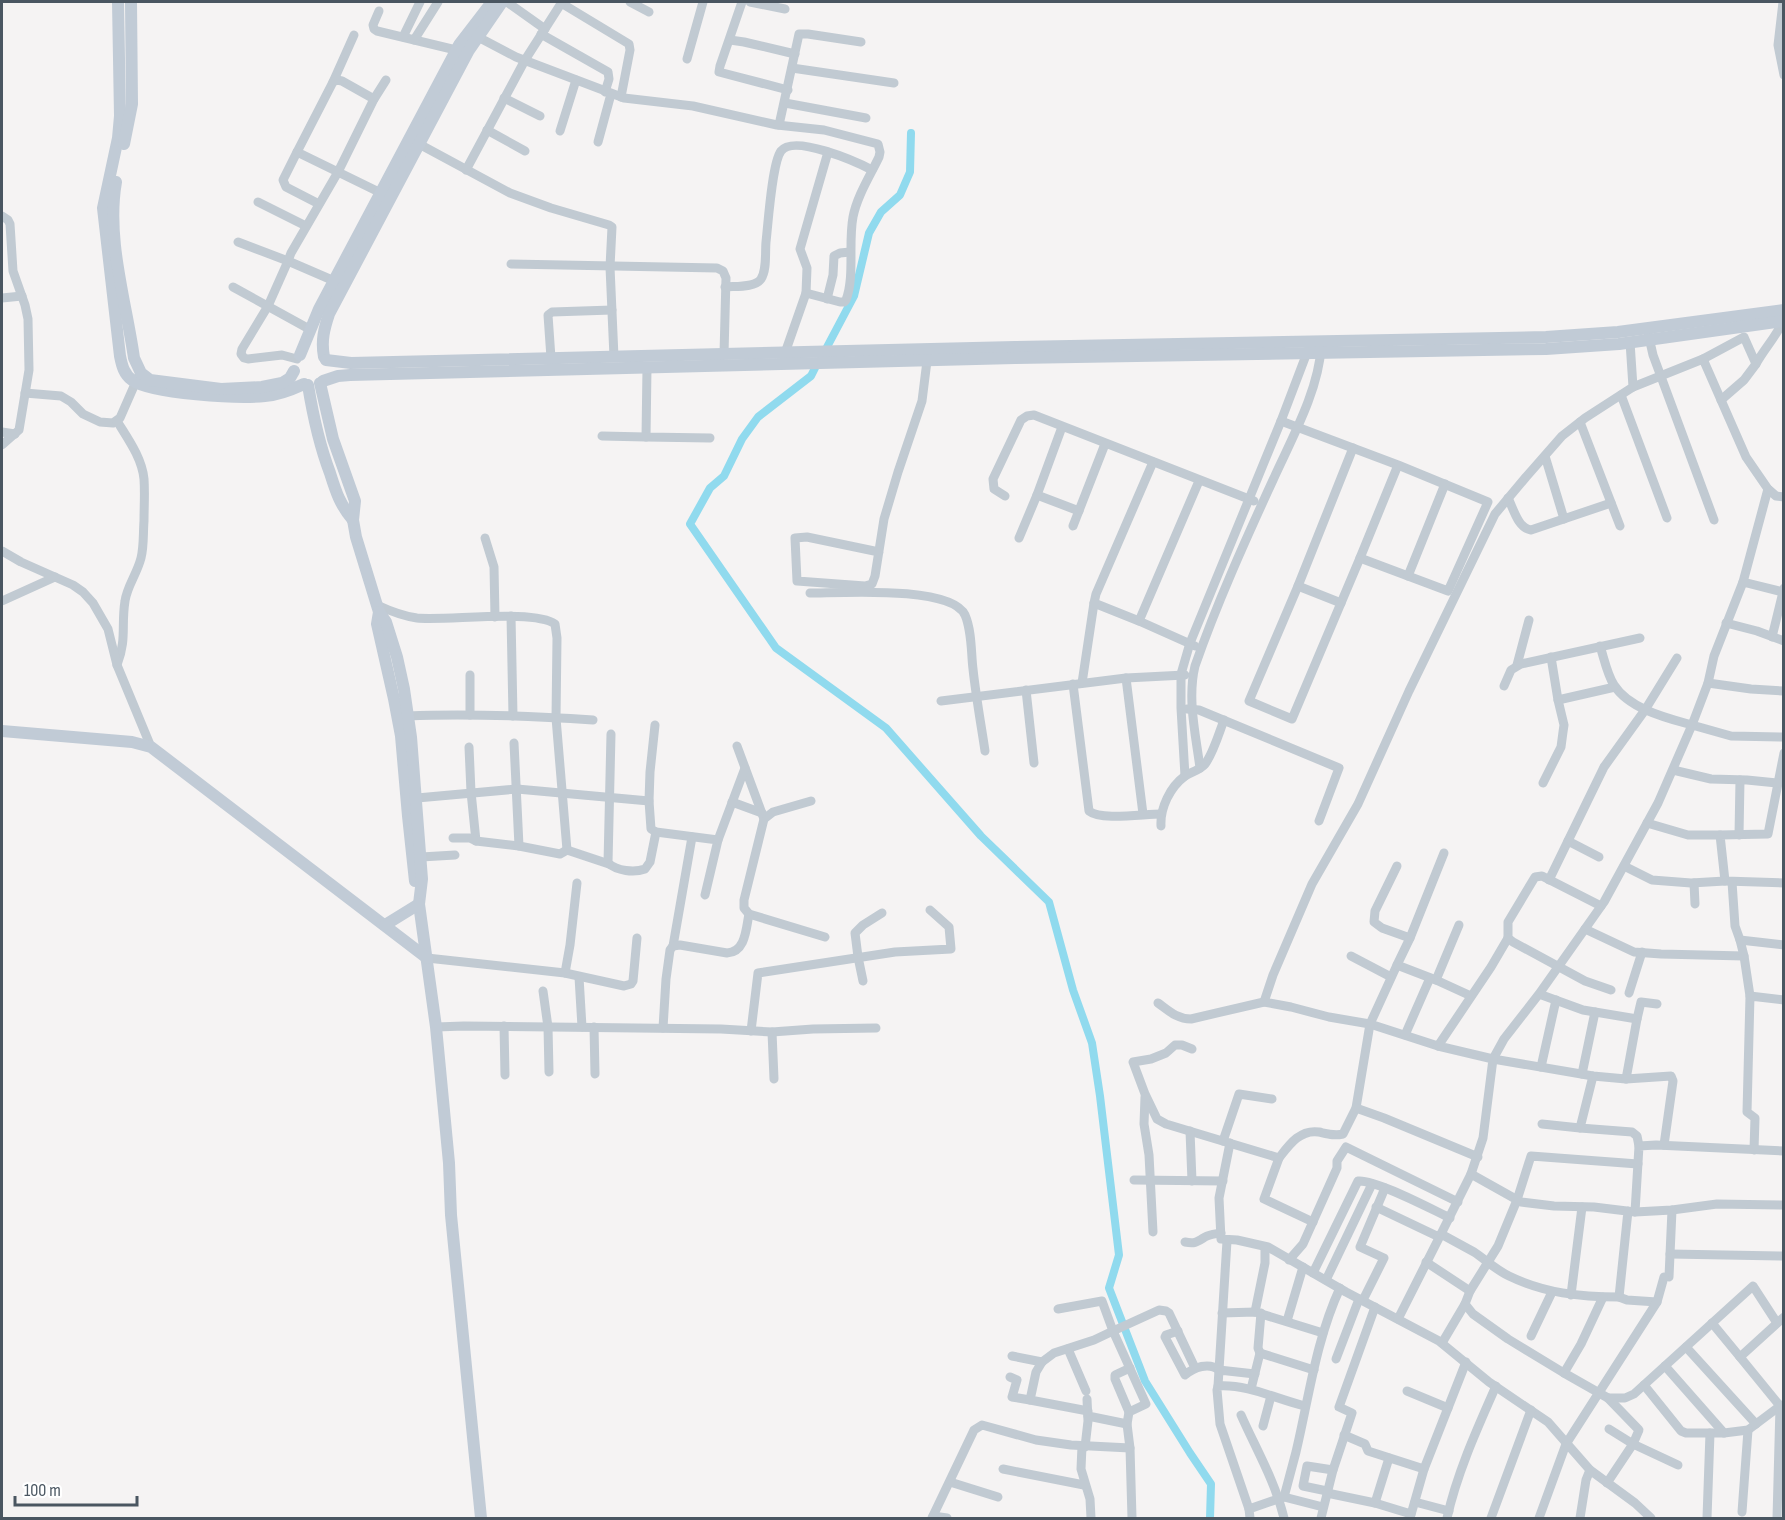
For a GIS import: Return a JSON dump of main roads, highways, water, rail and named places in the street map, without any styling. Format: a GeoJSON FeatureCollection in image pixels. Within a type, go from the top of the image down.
{"type":"FeatureCollection","features":[{"type":"Feature","properties":{"kind":"main road"},"geometry":{"type":"LineString","coordinates":[[118,2],[120,116],[118,138],[103,208],[120,357],[124,371],[138,377],[221,389],[262,387],[282,383],[290,378],[319,309],[339,283],[419,144],[469,50],[502,2]]}},
{"type":"Feature","properties":{"kind":"main road"},"geometry":{"type":"LineString","coordinates":[[131,2],[132,105],[115,185],[113,218],[138,377],[148,388],[221,397],[263,397],[285,393],[338,376],[350,375],[927,361],[1314,347],[1605,333],[1648,334],[1783,321]]}},
{"type":"Feature","properties":{"kind":"main road"},"geometry":{"type":"LineString","coordinates":[[297,362],[298,379],[314,383],[328,373],[322,345],[324,327],[339,283],[381,193],[456,50],[492,2]]}},
{"type":"Feature","properties":{"kind":"main road"},"geometry":{"type":"LineString","coordinates":[[297,362],[312,351],[325,358],[351,363],[785,352],[1314,347],[1546,349],[1630,342],[1648,334],[1784,310]]}},
{"type":"Feature","properties":{"kind":"main road"},"geometry":{"type":"LineString","coordinates":[[314,383],[355,501],[353,520],[364,568],[378,608],[386,622],[397,657],[408,716],[417,798],[422,879],[419,900],[385,925]]}},
{"type":"Feature","properties":{"kind":"main road"},"geometry":{"type":"LineString","coordinates":[[314,383],[315,426],[322,452],[342,507],[353,520]]}},
{"type":"Feature","properties":{"kind":"main road"},"geometry":{"type":"LineString","coordinates":[[378,608],[376,624],[401,736],[410,837],[436,1027],[449,1163],[451,1215],[481,1518]]}},
{"type":"Feature","properties":{"kind":"main road"},"geometry":{"type":"LineString","coordinates":[[2,731],[132,741],[150,747],[427,958]]}},
{"type":"Feature","properties":{"kind":"waterway"},"geometry":{"type":"LineString","coordinates":[[827,347],[854,296],[869,233],[881,212],[900,195],[910,172],[911,133]]}},
{"type":"Feature","properties":{"kind":"waterway"},"geometry":{"type":"LineString","coordinates":[[815,368],[811,376],[758,417],[742,439],[724,476],[710,488],[690,524],[776,648],[886,728],[981,836],[1049,902],[1073,990],[1092,1043],[1119,1255],[1109,1288],[1145,1381],[1211,1484],[1210,1518]]}}]}
